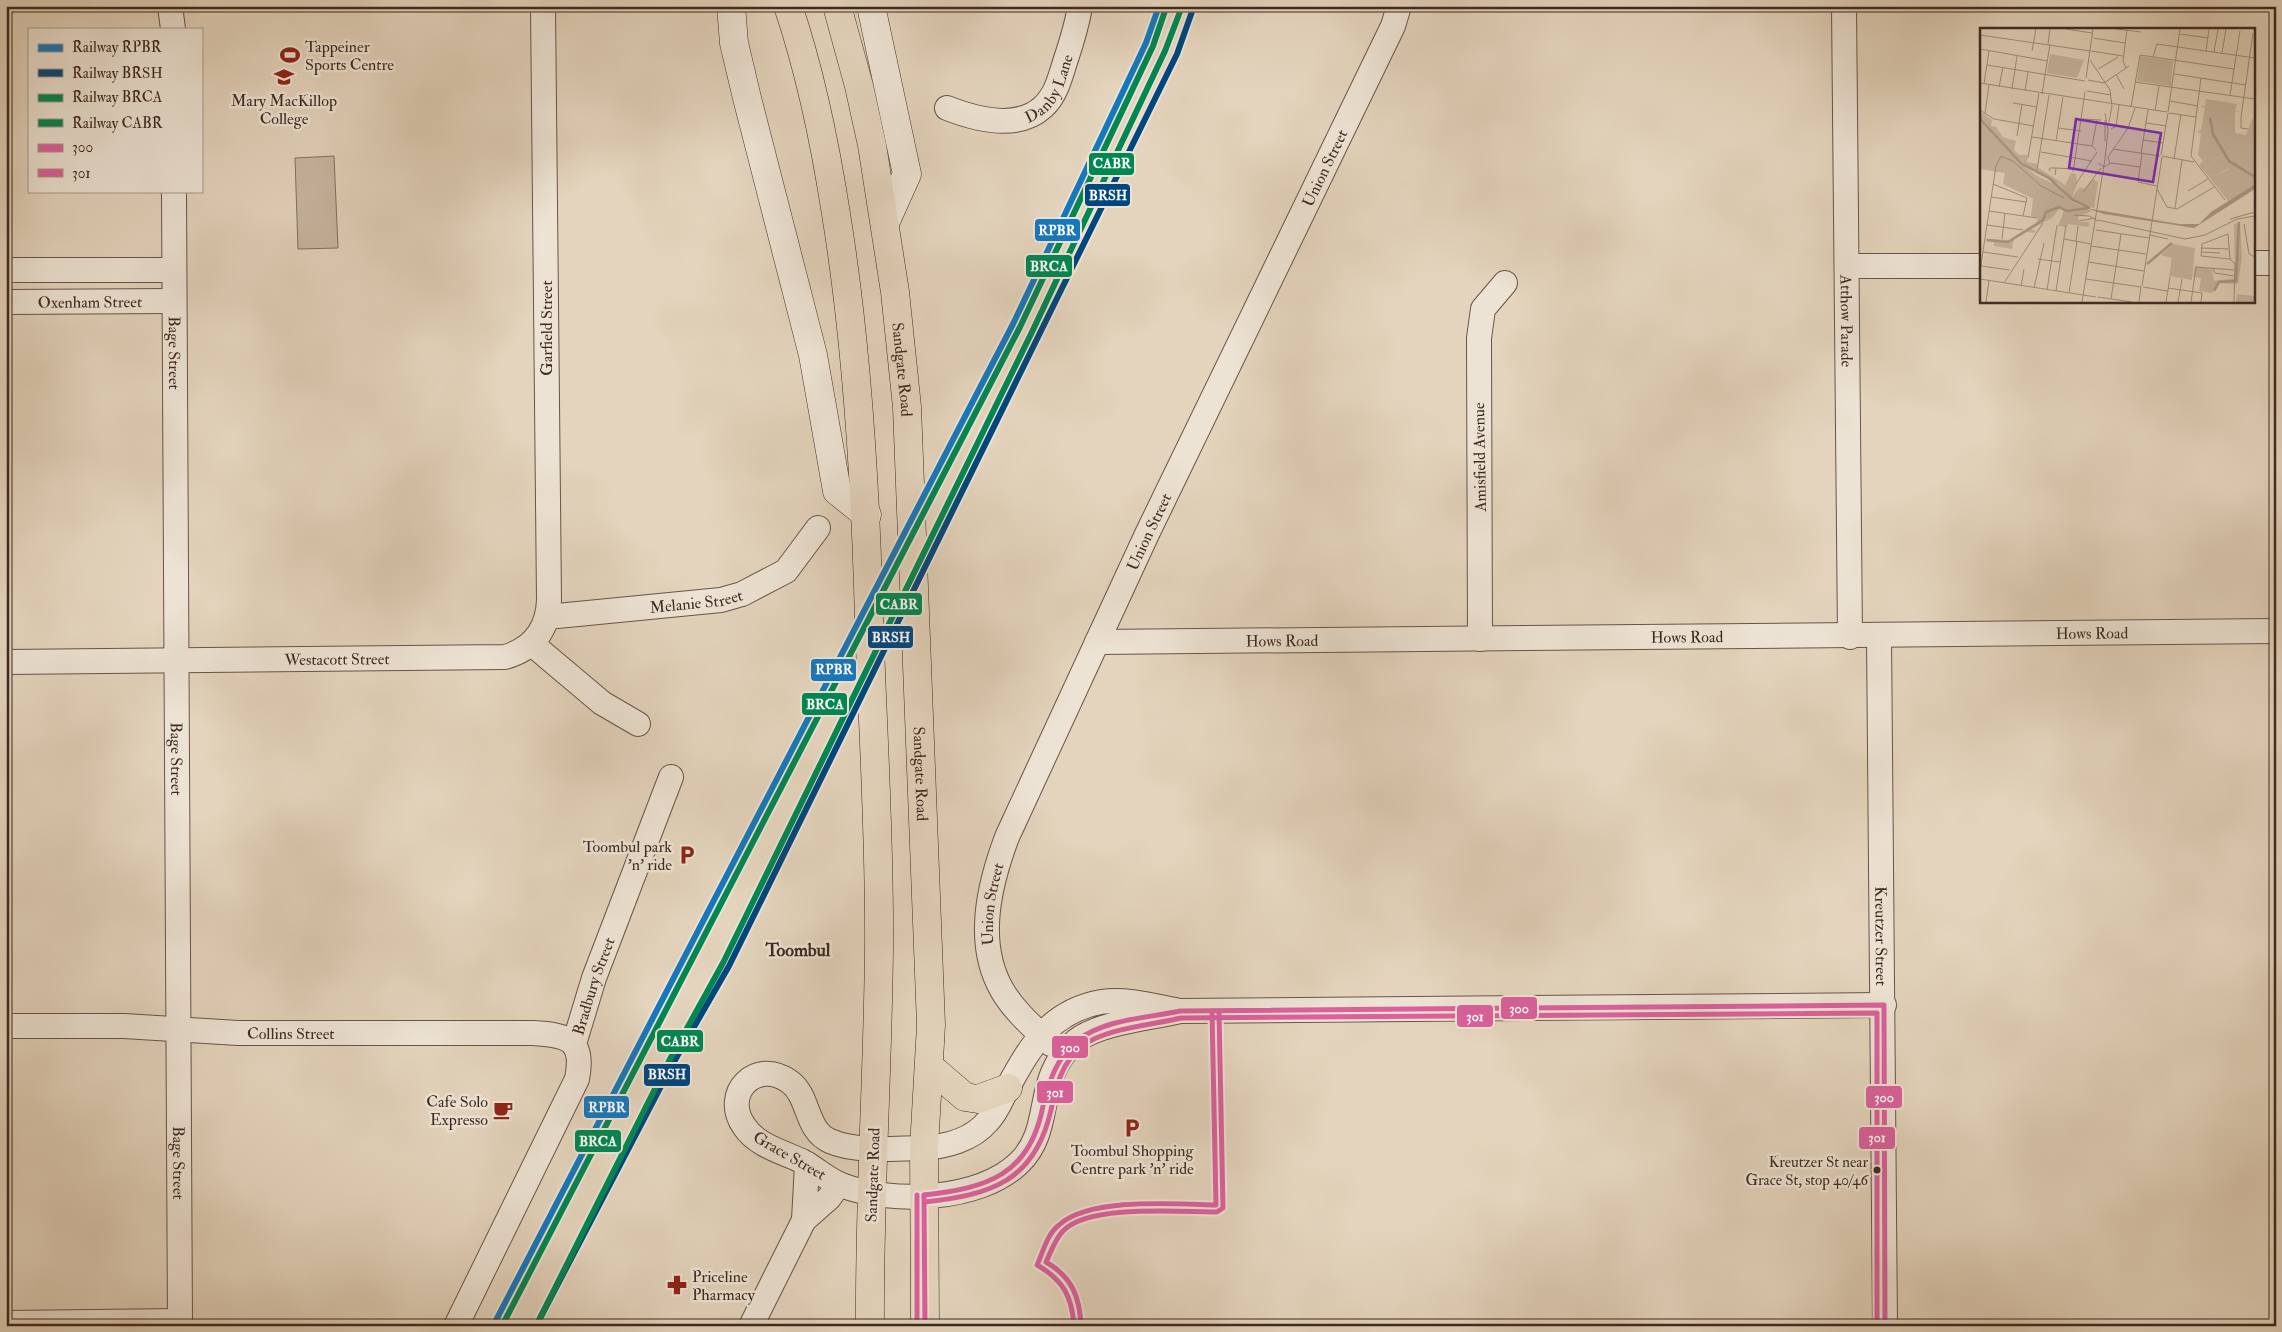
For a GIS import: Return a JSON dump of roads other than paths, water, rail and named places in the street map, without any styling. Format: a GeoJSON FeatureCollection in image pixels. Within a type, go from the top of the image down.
{"type":"FeatureCollection","features":[{"type":"Feature","properties":{"kind":"highway","name":"Sandgate Road"},"geometry":{"type":"LineString","coordinates":[[788,6],[801,45],[823,130],[841,245],[857,367],[867,515],[868,588],[875,737],[879,947],[872,1148],[870,1326]]}},
{"type":"Feature","properties":{"kind":"highway","name":"Sandgate Road"},"geometry":{"type":"LineString","coordinates":[[837,6],[859,86],[885,223],[895,292],[907,407],[912,496],[931,1025],[924,1148],[925,1326]]}},
{"type":"Feature","properties":{"kind":"highway"},"geometry":{"type":"LineString","coordinates":[[930,1067],[955,1091],[965,1097],[978,1099],[1008,1088]]}},
{"type":"Feature","properties":{"kind":"street"},"geometry":{"type":"LineString","coordinates":[[170,6],[172,28]]}},
{"type":"Feature","properties":{"kind":"street","name":"Garfield Street"},"geometry":{"type":"LineString","coordinates":[[532,644],[539,635],[547,617],[544,6]]}},
{"type":"Feature","properties":{"kind":"street"},"geometry":{"type":"LineString","coordinates":[[731,6],[734,43],[746,98],[813,355],[837,492],[867,515]]}},
{"type":"Feature","properties":{"kind":"street"},"geometry":{"type":"LineString","coordinates":[[871,6],[907,174],[885,223]]}},
{"type":"Feature","properties":{"kind":"street","name":"Danby Lane"},"geometry":{"type":"LineString","coordinates":[[947,108],[974,118],[997,120],[1019,119],[1043,107],[1056,89],[1077,25],[1080,6]]}},
{"type":"Feature","properties":{"kind":"street","name":"Union Street"},"geometry":{"type":"LineString","coordinates":[[1062,1054],[1017,1010],[1003,992],[994,975],[989,953],[988,905],[994,873],[1007,837],[1151,525],[1393,26],[1399,6]]}},
{"type":"Feature","properties":{"kind":"street","name":"Atthow Parade"},"geometry":{"type":"LineString","coordinates":[[1844,6],[1850,637]]}},
{"type":"Feature","properties":{"kind":"street","name":"Bage Street"},"geometry":{"type":"LineString","coordinates":[[174,192],[180,1323]]}},
{"type":"Feature","properties":{"kind":"street"},"geometry":{"type":"LineString","coordinates":[[2254,263],[2276,263]]}},
{"type":"Feature","properties":{"kind":"street"},"geometry":{"type":"LineString","coordinates":[[1847,266],[1980,266]]}},
{"type":"Feature","properties":{"kind":"street","name":"Oxenham Street"},"geometry":{"type":"LineString","coordinates":[[6,270],[174,270]]}},
{"type":"Feature","properties":{"kind":"street","name":"Amisfield Avenue"},"geometry":{"type":"LineString","coordinates":[[1480,639],[1479,338],[1483,309],[1505,282]]}},
{"type":"Feature","properties":{"kind":"street","name":"Oxenham Street"},"geometry":{"type":"LineString","coordinates":[[6,302],[174,301]]}},
{"type":"Feature","properties":{"kind":"street","name":"Melanie Street"},"geometry":{"type":"LineString","coordinates":[[547,617],[721,600],[742,594],[786,571],[818,528]]}},
{"type":"Feature","properties":{"kind":"street","name":"Hows Road"},"geometry":{"type":"LineString","coordinates":[[1097,642],[1850,637],[2276,631]]}},
{"type":"Feature","properties":{"kind":"street","name":"Kreutzer Street"},"geometry":{"type":"LineString","coordinates":[[1879,636],[1884,1005],[1885,1326]]}},
{"type":"Feature","properties":{"kind":"street"},"geometry":{"type":"LineString","coordinates":[[532,644],[602,704],[638,724]]}},
{"type":"Feature","properties":{"kind":"street","name":"Westacott Street"},"geometry":{"type":"LineString","coordinates":[[6,662],[504,657],[532,644]]}},
{"type":"Feature","properties":{"kind":"street","name":"Bradbury Street"},"geometry":{"type":"LineString","coordinates":[[456,1326],[568,1100],[577,1078],[580,1063],[574,1044],[594,978],[671,777]]}},
{"type":"Feature","properties":{"kind":"street","name":"Grace Street"},"geometry":{"type":"LineString","coordinates":[[1180,1011],[1104,1028],[1080,1038],[1062,1054],[1053,1069],[1046,1090],[1039,1128],[1031,1148],[1010,1170],[978,1188],[924,1195],[871,1194],[839,1184],[807,1164],[763,1143],[749,1134],[738,1117],[736,1106],[738,1092],[745,1082],[766,1073],[782,1077],[796,1087],[812,1124],[826,1139],[837,1144],[872,1148],[924,1148],[946,1145],[978,1131],[990,1120],[1041,1034],[1058,1018],[1076,1008],[1103,1002],[1128,1001],[1180,1011],[1884,1005]]}},
{"type":"Feature","properties":{"kind":"street","name":"Collins Street"},"geometry":{"type":"LineString","coordinates":[[6,1026],[124,1026],[238,1033],[533,1033],[564,1036],[574,1044]]}},
{"type":"Feature","properties":{"kind":"street"},"geometry":{"type":"LineString","coordinates":[[804,1220],[807,1164]]}},
{"type":"Feature","properties":{"kind":"street"},"geometry":{"type":"LineString","coordinates":[[751,1326],[804,1220],[829,1198],[839,1184]]}},
{"type":"Feature","properties":{"kind":"street"},"geometry":{"type":"LineString","coordinates":[[6,1323],[180,1323]]}},
{"type":"Feature","properties":{"kind":"rail line","name":"RPBR"},"geometry":{"type":"LineString","coordinates":[[493,1326],[1013,324],[1146,43],[1159,6]]}},
{"type":"Feature","properties":{"kind":"rail line","name":"BRSH"},"geometry":{"type":"LineString","coordinates":[[536,1326],[671,1067],[729,966],[1177,54],[1194,6]]}},
{"type":"Feature","properties":{"kind":"rail line","name":"BRCA"},"geometry":{"type":"LineString","coordinates":[[502,1326],[1020,327],[1153,46],[1166,8]]}},
{"type":"Feature","properties":{"kind":"rail line","name":"CABR"},"geometry":{"type":"LineString","coordinates":[[536,1326],[669,1061],[723,963],[1031,334],[1165,51],[1181,9]]}},
{"type":"Feature","properties":{"kind":"place","name":"Tappeiner Sports Centre"},"geometry":{"type":"Point","coordinates":[290,55]}},
{"type":"Feature","properties":{"kind":"place","name":"Mary MacKillop College"},"geometry":{"type":"Point","coordinates":[284,77]}},
{"type":"Feature","properties":{"kind":"place","name":"Toombul park 'n' ride"},"geometry":{"type":"Point","coordinates":[687,855]}},
{"type":"Feature","properties":{"kind":"place","name":"Cafe Solo Expresso"},"geometry":{"type":"Point","coordinates":[503,1110]}},
{"type":"Feature","properties":{"kind":"place","name":"Toombul Shopping Centre park 'n' ride"},"geometry":{"type":"Point","coordinates":[1132,1128]}},
{"type":"Feature","properties":{"kind":"place","name":"Kreutzer St near Grace St, stop 40/46"},"geometry":{"type":"Point","coordinates":[1877,1170]}},
{"type":"Feature","properties":{"kind":"place","name":"Priceline Pharmacy"},"geometry":{"type":"Point","coordinates":[677,1285]}},
{"type":"Feature","properties":{"kind":"district","name":"Toombul"},"geometry":{"type":"Point","coordinates":[798,950]}}]}
